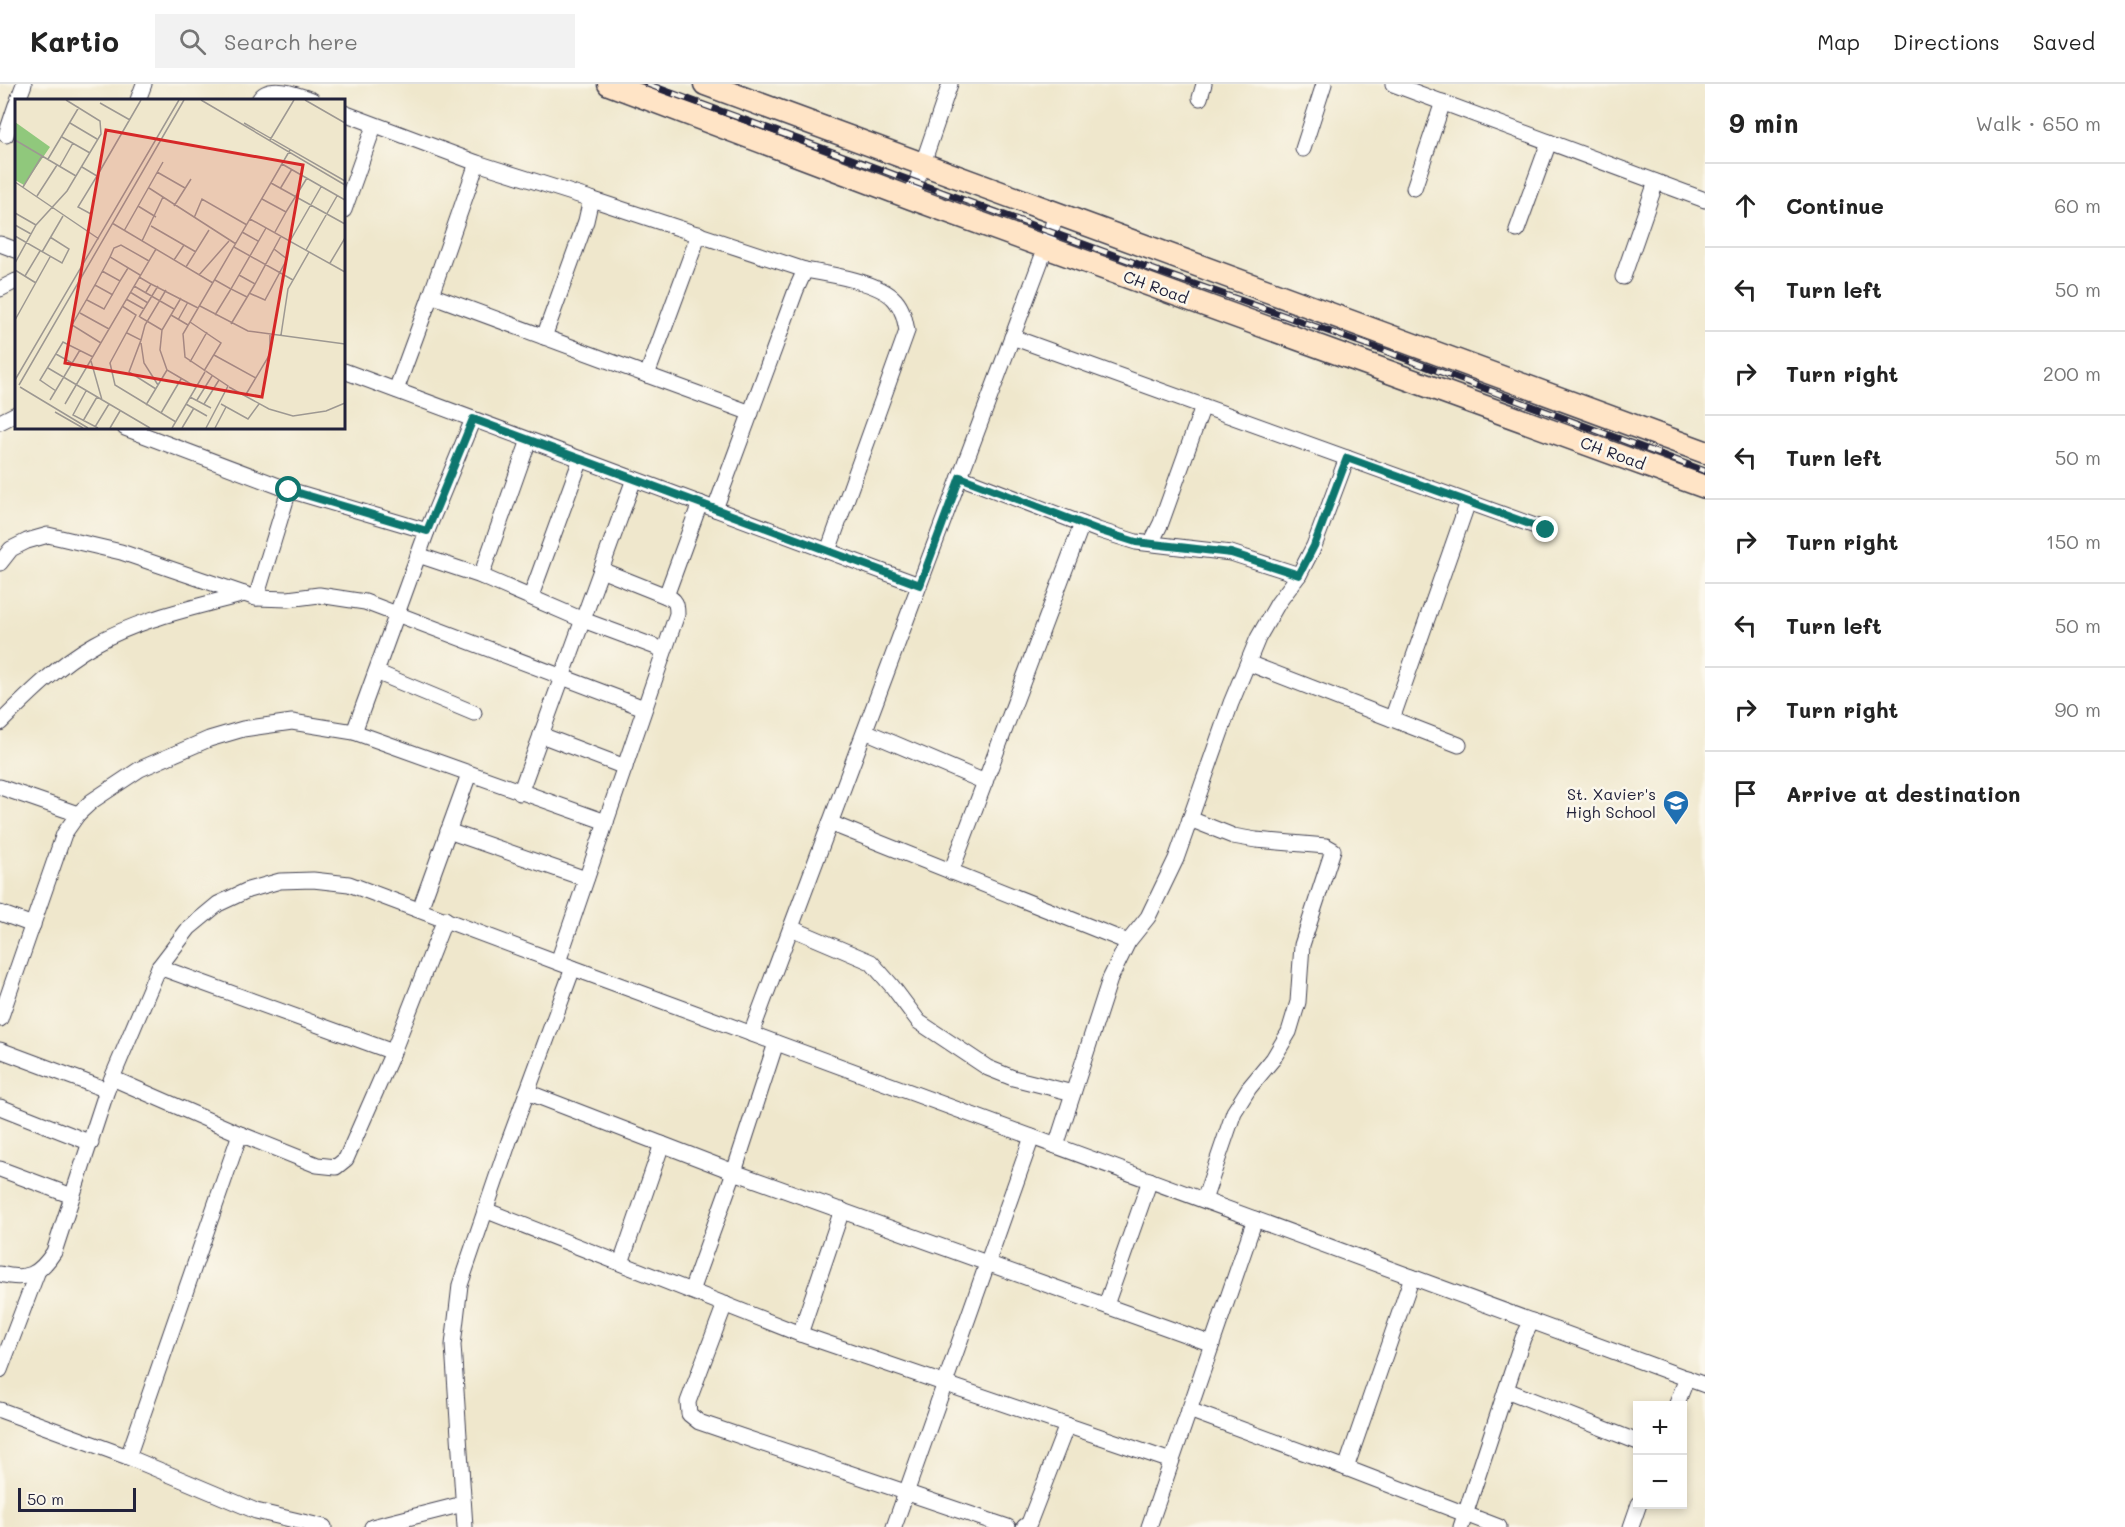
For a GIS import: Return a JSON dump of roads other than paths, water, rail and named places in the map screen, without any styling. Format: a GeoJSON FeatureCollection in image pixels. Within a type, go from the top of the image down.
{"type":"FeatureCollection","features":[{"type":"Feature","properties":{"kind":"street"},"geometry":{"type":"LineString","coordinates":[[18,99],[24,84]]}},
{"type":"Feature","properties":{"kind":"street"},"geometry":{"type":"LineString","coordinates":[[138,99],[144,84]]}},
{"type":"Feature","properties":{"kind":"street","name":"CH Road"},"geometry":{"type":"LineString","coordinates":[[609,84],[911,198],[1705,487]]}},
{"type":"Feature","properties":{"kind":"street","name":"CH Road"},"geometry":{"type":"LineString","coordinates":[[705,84],[1705,452]]}},
{"type":"Feature","properties":{"kind":"street"},"geometry":{"type":"LineString","coordinates":[[911,198],[951,84]]}},
{"type":"Feature","properties":{"kind":"street"},"geometry":{"type":"LineString","coordinates":[[1303,149],[1324,84]]}},
{"type":"Feature","properties":{"kind":"street"},"geometry":{"type":"LineString","coordinates":[[1394,84],[1705,200]]}},
{"type":"Feature","properties":{"kind":"street"},"geometry":{"type":"LineString","coordinates":[[259,99],[261,94],[270,87],[279,87],[309,99]]}},
{"type":"Feature","properties":{"kind":"street"},"geometry":{"type":"LineString","coordinates":[[1414,188],[1443,102]]}},
{"type":"Feature","properties":{"kind":"street"},"geometry":{"type":"LineString","coordinates":[[8,135],[15,109]]}},
{"type":"Feature","properties":{"kind":"street"},"geometry":{"type":"LineString","coordinates":[[345,113],[477,163],[806,270],[845,278],[880,290],[894,298],[902,310],[907,331],[828,551]]}},
{"type":"Feature","properties":{"kind":"street"},"geometry":{"type":"LineString","coordinates":[[345,207],[374,126]]}},
{"type":"Feature","properties":{"kind":"street"},"geometry":{"type":"LineString","coordinates":[[1517,230],[1549,142]]}},
{"type":"Feature","properties":{"kind":"street"},"geometry":{"type":"LineString","coordinates":[[396,390],[477,163]]}},
{"type":"Feature","properties":{"kind":"street"},"geometry":{"type":"LineString","coordinates":[[1623,277],[1656,182]]}},
{"type":"Feature","properties":{"kind":"street"},"geometry":{"type":"LineString","coordinates":[[543,337],[586,221],[591,199]]}},
{"type":"Feature","properties":{"kind":"street"},"geometry":{"type":"LineString","coordinates":[[751,1034],[1046,247],[1056,214]]}},
{"type":"Feature","properties":{"kind":"street"},"geometry":{"type":"LineString","coordinates":[[647,375],[699,234]]}},
{"type":"Feature","properties":{"kind":"street"},"geometry":{"type":"LineString","coordinates":[[0,243],[15,250]]}},
{"type":"Feature","properties":{"kind":"street"},"geometry":{"type":"LineString","coordinates":[[666,596],[751,413],[796,290],[806,270]]}},
{"type":"Feature","properties":{"kind":"street"},"geometry":{"type":"LineString","coordinates":[[0,289],[15,282]]}},
{"type":"Feature","properties":{"kind":"street"},"geometry":{"type":"LineString","coordinates":[[431,295],[751,413]]}},
{"type":"Feature","properties":{"kind":"street"},"geometry":{"type":"LineString","coordinates":[[1012,337],[1546,530]]}},
{"type":"Feature","properties":{"kind":"street"},"geometry":{"type":"LineString","coordinates":[[345,371],[920,585]]}},
{"type":"Feature","properties":{"kind":"street"},"geometry":{"type":"LineString","coordinates":[[1151,543],[1161,523],[1203,406]]}},
{"type":"Feature","properties":{"kind":"street"},"geometry":{"type":"LineString","coordinates":[[0,422],[15,414]]}},
{"type":"Feature","properties":{"kind":"street"},"geometry":{"type":"LineString","coordinates":[[354,732],[427,531],[473,419]]}},
{"type":"Feature","properties":{"kind":"street"},"geometry":{"type":"LineString","coordinates":[[127,429],[289,490],[427,531]]}},
{"type":"Feature","properties":{"kind":"street"},"geometry":{"type":"LineString","coordinates":[[481,576],[529,440]]}},
{"type":"Feature","properties":{"kind":"street"},"geometry":{"type":"LineString","coordinates":[[1056,1146],[1110,979],[1128,942],[1148,917],[1176,859],[1231,703],[1258,638],[1299,575],[1314,546],[1347,458]]}},
{"type":"Feature","properties":{"kind":"street"},"geometry":{"type":"LineString","coordinates":[[531,596],[581,459]]}},
{"type":"Feature","properties":{"kind":"street"},"geometry":{"type":"LineString","coordinates":[[960,477],[1082,524],[1136,542],[1231,553],[1299,575]]}},
{"type":"Feature","properties":{"kind":"street"},"geometry":{"type":"LineString","coordinates":[[520,793],[634,479]]}},
{"type":"Feature","properties":{"kind":"street"},"geometry":{"type":"LineString","coordinates":[[250,596],[289,490]]}},
{"type":"Feature","properties":{"kind":"street"},"geometry":{"type":"LineString","coordinates":[[1392,719],[1468,502]]}},
{"type":"Feature","properties":{"kind":"street"},"geometry":{"type":"LineString","coordinates":[[951,872],[1082,524]]}},
{"type":"Feature","properties":{"kind":"street"},"geometry":{"type":"LineString","coordinates":[[0,563],[11,549],[27,541],[48,535],[121,552],[250,596],[288,599],[319,595],[365,602],[644,708]]}},
{"type":"Feature","properties":{"kind":"street"},"geometry":{"type":"LineString","coordinates":[[418,555],[481,576],[583,620],[664,650]]}},
{"type":"Feature","properties":{"kind":"street"},"geometry":{"type":"LineString","coordinates":[[465,1527],[453,1345],[460,1285],[527,1092],[565,965],[586,879],[676,614],[677,605],[673,599],[601,570]]}},
{"type":"Feature","properties":{"kind":"street"},"geometry":{"type":"LineString","coordinates":[[0,723],[41,682],[95,644],[156,618],[250,596]]}},
{"type":"Feature","properties":{"kind":"street"},"geometry":{"type":"LineString","coordinates":[[1248,663],[1459,745]]}},
{"type":"Feature","properties":{"kind":"street"},"geometry":{"type":"LineString","coordinates":[[376,672],[474,713]]}},
{"type":"Feature","properties":{"kind":"street"},"geometry":{"type":"LineString","coordinates":[[0,1019],[64,834],[78,814],[92,801],[140,769],[169,755],[220,736],[260,726],[292,722],[354,732],[606,822]]}},
{"type":"Feature","properties":{"kind":"street"},"geometry":{"type":"LineString","coordinates":[[865,731],[985,782]]}},
{"type":"Feature","properties":{"kind":"street"},"geometry":{"type":"LineString","coordinates":[[541,735],[625,767]]}},
{"type":"Feature","properties":{"kind":"street"},"geometry":{"type":"LineString","coordinates":[[420,909],[469,774]]}},
{"type":"Feature","properties":{"kind":"street"},"geometry":{"type":"LineString","coordinates":[[0,787],[78,814]]}},
{"type":"Feature","properties":{"kind":"street"},"geometry":{"type":"LineString","coordinates":[[1190,819],[1233,836],[1326,846],[1333,850],[1302,945],[1298,1002],[1289,1032],[1274,1059],[1249,1088],[1234,1112],[1204,1200]]}},
{"type":"Feature","properties":{"kind":"street"},"geometry":{"type":"LineString","coordinates":[[830,824],[1128,942]]}},
{"type":"Feature","properties":{"kind":"street"},"geometry":{"type":"LineString","coordinates":[[448,831],[586,879]]}},
{"type":"Feature","properties":{"kind":"street"},"geometry":{"type":"LineString","coordinates":[[0,1370],[37,1273],[46,1265],[54,1252],[110,1084],[159,967],[189,928],[218,904],[280,881],[313,880],[349,884],[420,909],[751,1034],[1705,1384]]}},
{"type":"Feature","properties":{"kind":"street"},"geometry":{"type":"LineString","coordinates":[[0,913],[33,925]]}},
{"type":"Feature","properties":{"kind":"street"},"geometry":{"type":"LineString","coordinates":[[0,1050],[110,1084],[318,1165],[328,1168],[342,1164],[346,1160],[393,1052],[445,919]]}},
{"type":"Feature","properties":{"kind":"street"},"geometry":{"type":"LineString","coordinates":[[791,928],[871,963],[919,1022],[988,1068],[1013,1078],[1073,1093]]}},
{"type":"Feature","properties":{"kind":"street"},"geometry":{"type":"LineString","coordinates":[[159,967],[393,1052]]}},
{"type":"Feature","properties":{"kind":"street"},"geometry":{"type":"LineString","coordinates":[[691,1291],[734,1172],[776,1043]]}},
{"type":"Feature","properties":{"kind":"street"},"geometry":{"type":"LineString","coordinates":[[527,1092],[734,1172],[1212,1344]]}},
{"type":"Feature","properties":{"kind":"street"},"geometry":{"type":"LineString","coordinates":[[0,1107],[91,1143]]}},
{"type":"Feature","properties":{"kind":"street"},"geometry":{"type":"LineString","coordinates":[[128,1457],[240,1134]]}},
{"type":"Feature","properties":{"kind":"street"},"geometry":{"type":"LineString","coordinates":[[894,1527],[1032,1137]]}},
{"type":"Feature","properties":{"kind":"street"},"geometry":{"type":"LineString","coordinates":[[621,1263],[662,1144]]}},
{"type":"Feature","properties":{"kind":"street"},"geometry":{"type":"LineString","coordinates":[[0,1169],[72,1196]]}},
{"type":"Feature","properties":{"kind":"street"},"geometry":{"type":"LineString","coordinates":[[1106,1305],[1150,1180]]}},
{"type":"Feature","properties":{"kind":"street"},"geometry":{"type":"LineString","coordinates":[[485,1210],[800,1334],[1172,1461]]}},
{"type":"Feature","properties":{"kind":"street"},"geometry":{"type":"LineString","coordinates":[[800,1334],[842,1210]]}},
{"type":"Feature","properties":{"kind":"street"},"geometry":{"type":"LineString","coordinates":[[1149,1527],[1256,1219]]}},
{"type":"Feature","properties":{"kind":"street"},"geometry":{"type":"LineString","coordinates":[[0,1274],[21,1277],[37,1273]]}},
{"type":"Feature","properties":{"kind":"street"},"geometry":{"type":"LineString","coordinates":[[1346,1468],[1412,1277]]}},
{"type":"Feature","properties":{"kind":"street"},"geometry":{"type":"LineString","coordinates":[[725,1304],[688,1402],[689,1414],[699,1422],[1008,1527]]}},
{"type":"Feature","properties":{"kind":"street"},"geometry":{"type":"LineString","coordinates":[[1463,1520],[1523,1338],[1532,1321]]}},
{"type":"Feature","properties":{"kind":"street"},"geometry":{"type":"LineString","coordinates":[[1678,1401],[1687,1378]]}},
{"type":"Feature","properties":{"kind":"street"},"geometry":{"type":"LineString","coordinates":[[1506,1390],[1633,1440]]}},
{"type":"Feature","properties":{"kind":"street"},"geometry":{"type":"LineString","coordinates":[[0,1410],[128,1457],[256,1511],[324,1527]]}},
{"type":"Feature","properties":{"kind":"street"},"geometry":{"type":"LineString","coordinates":[[1190,1410],[1346,1468],[1463,1520],[1499,1527]]}},
{"type":"Feature","properties":{"kind":"street"},"geometry":{"type":"LineString","coordinates":[[1024,1527],[1029,1523],[1066,1425]]}},
{"type":"Feature","properties":{"kind":"street"},"geometry":{"type":"LineString","coordinates":[[372,1527],[463,1504]]}},
{"type":"Feature","properties":{"kind":"street"},"geometry":{"type":"LineString","coordinates":[[1631,1527],[1637,1509]]}},
{"type":"Feature","properties":{"kind":"railway"},"geometry":{"type":"LineString","coordinates":[[647,84],[1160,272],[1382,350],[1705,471]]}},
{"type":"Feature","properties":{"kind":"place","name":"St. Xavier's High School"},"geometry":{"type":"Point","coordinates":[1676,826]}}]}
